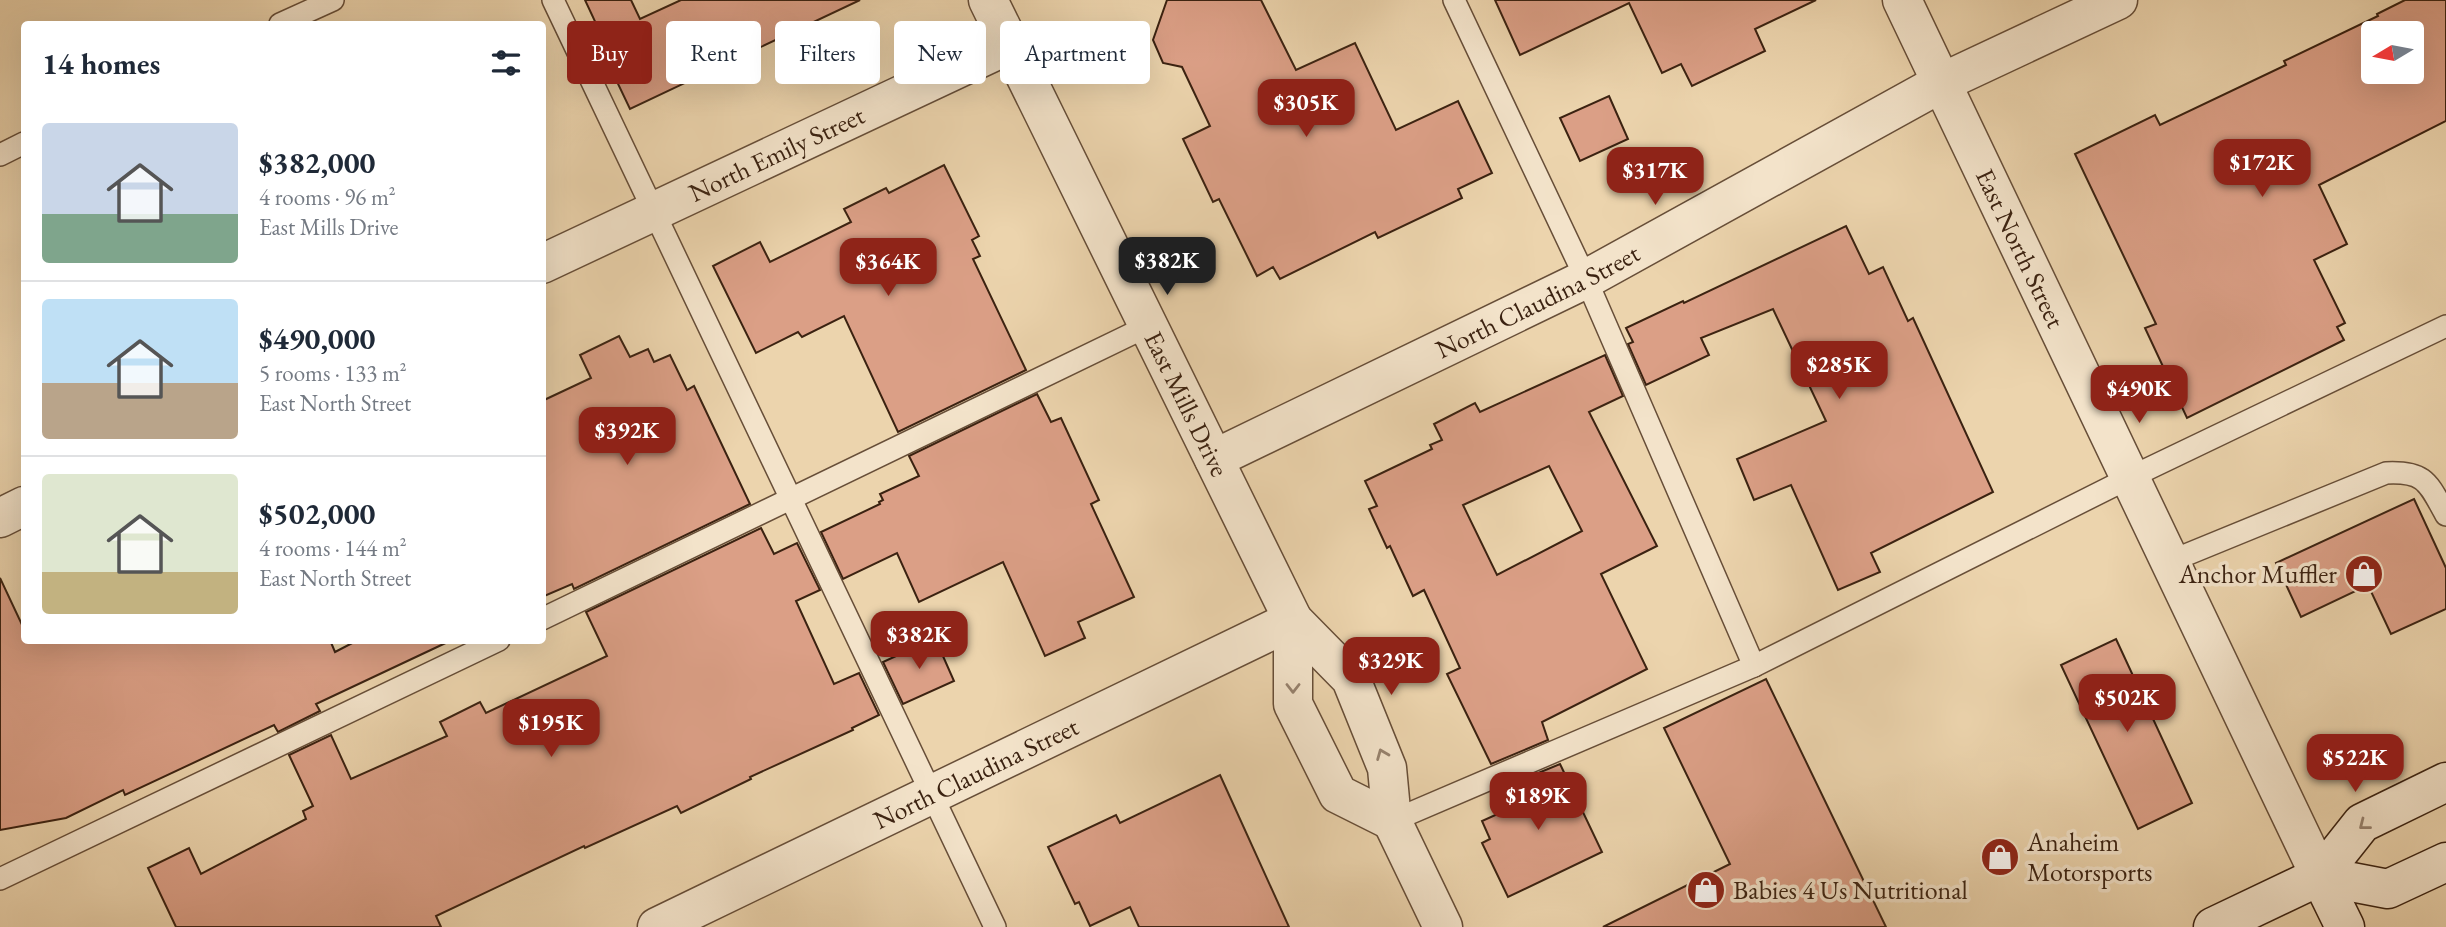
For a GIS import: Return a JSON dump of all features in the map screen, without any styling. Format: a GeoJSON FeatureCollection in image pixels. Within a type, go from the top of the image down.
{"type":"FeatureCollection","features":[{"type":"Feature","properties":{"kind":"street","name":"East Mills Drive"},"geometry":{"type":"LineString","coordinates":[[988,0],[1000,24]]}},
{"type":"Feature","properties":{"kind":"street","name":"East North Street"},"geometry":{"type":"LineString","coordinates":[[1902,0],[2345,927]]}},
{"type":"Feature","properties":{"kind":"street","name":"North Claudina Street"},"geometry":{"type":"LineString","coordinates":[[1214,459],[1586,279],[1941,83],[2118,0]]}},
{"type":"Feature","properties":{"kind":"street","name":"North Emily Street"},"geometry":{"type":"LineString","coordinates":[[546,262],[1000,49]]}},
{"type":"Feature","properties":{"kind":"street","name":"East Mills Drive"},"geometry":{"type":"LineString","coordinates":[[1030,84],[1293,620],[1351,679],[1387,768],[1392,821],[1436,925]]}},
{"type":"Feature","properties":{"kind":"street"},"geometry":{"type":"LineString","coordinates":[[0,518],[21,508]]}},
{"type":"Feature","properties":{"kind":"street","name":"East Mills Drive"},"geometry":{"type":"LineString","coordinates":[[1293,620],[1293,704],[1338,794],[1392,821]]}},
{"type":"Feature","properties":{"kind":"street","name":"North Claudina Street"},"geometry":{"type":"LineString","coordinates":[[657,927],[1293,620]]}},
{"type":"Feature","properties":{"kind":"street"},"geometry":{"type":"LineString","coordinates":[[2213,927],[2320,876],[2362,823],[2446,782]]}},
{"type":"Feature","properties":{"kind":"street"},"geometry":{"type":"LineString","coordinates":[[2320,876],[2388,889],[2446,862]]}},
{"type":"Feature","properties":{"kind":"lane"},"geometry":{"type":"LineString","coordinates":[[286,21],[332,0]]}},
{"type":"Feature","properties":{"kind":"lane"},"geometry":{"type":"LineString","coordinates":[[554,0],[995,927]]}},
{"type":"Feature","properties":{"kind":"lane"},"geometry":{"type":"LineString","coordinates":[[1454,0],[1586,279],[1754,666]]}},
{"type":"Feature","properties":{"kind":"lane"},"geometry":{"type":"LineString","coordinates":[[0,155],[21,145]]}},
{"type":"Feature","properties":{"kind":"lane"},"geometry":{"type":"LineString","coordinates":[[546,618],[1148,326]]}},
{"type":"Feature","properties":{"kind":"lane"},"geometry":{"type":"LineString","coordinates":[[1392,821],[1754,666],[2131,477],[2446,326]]}},
{"type":"Feature","properties":{"kind":"lane"},"geometry":{"type":"LineString","coordinates":[[2171,561],[2386,473],[2408,472],[2427,482],[2446,515]]}},
{"type":"Feature","properties":{"kind":"lane"},"geometry":{"type":"LineString","coordinates":[[0,879],[491,644]]}},
{"type":"Feature","properties":{"kind":"building"},"geometry":{"type":"Polygon","coordinates":[[[585,0],[631,0],[640,19],[681,0],[860,0],[816,21],[775,21],[775,40],[761,47],[761,21],[666,21],[666,84],[683,84],[630,109],[618,84],[652,84],[652,21],[595,21],[585,0]]]}},
{"type":"Feature","properties":{"kind":"building"},"geometry":{"type":"Polygon","coordinates":[[[1167,0],[1261,0],[1296,70],[1355,43],[1396,130],[1458,101],[1492,173],[1458,189],[1462,198],[1378,238],[1375,232],[1280,279],[1273,267],[1257,276],[1219,199],[1213,202],[1183,139],[1210,126],[1182,67],[1163,63],[1153,40],[1167,0]]]}},
{"type":"Feature","properties":{"kind":"building"},"geometry":{"type":"Polygon","coordinates":[[[1495,0],[1816,0],[1755,29],[1765,51],[1692,86],[1681,64],[1662,73],[1629,3],[1520,55],[1495,0]]]}},
{"type":"Feature","properties":{"kind":"building"},"geometry":{"type":"Polygon","coordinates":[[[2405,0],[2446,0],[2446,121],[2319,185],[2347,244],[2314,260],[2345,323],[2337,327],[2344,340],[2187,418],[2145,328],[2156,324],[2075,154],[2155,115],[2160,125],[2286,65],[2284,61],[2361,24],[2361,84],[2424,84],[2424,21],[2368,21],[2378,16],[2377,14],[2405,0]]]}},
{"type":"Feature","properties":{"kind":"building"},"geometry":{"type":"Polygon","coordinates":[[[1609,96],[1628,139],[1580,161],[1560,118],[1609,96]]]}},
{"type":"Feature","properties":{"kind":"building"},"geometry":{"type":"Polygon","coordinates":[[[944,165],[979,236],[972,240],[980,256],[973,259],[1026,370],[898,432],[844,316],[802,337],[798,332],[756,353],[713,266],[760,242],[770,262],[851,222],[844,209],[886,188],[889,193],[944,165]]]}},
{"type":"Feature","properties":{"kind":"building"},"geometry":{"type":"Polygon","coordinates":[[[1846,226],[1869,274],[1883,267],[1908,321],[1913,318],[1993,492],[1871,553],[1880,572],[1838,590],[1791,485],[1754,500],[1737,459],[1826,421],[1773,309],[1701,338],[1709,355],[1646,385],[1628,344],[1633,342],[1626,328],[1846,226]]]}},
{"type":"Feature","properties":{"kind":"building"},"geometry":{"type":"Polygon","coordinates":[[[619,336],[630,357],[648,349],[654,362],[670,355],[687,390],[694,386],[750,504],[574,589],[572,584],[546,595],[546,399],[591,378],[580,355],[619,336]]]}},
{"type":"Feature","properties":{"kind":"building"},"geometry":{"type":"Polygon","coordinates":[[[1605,355],[1623,396],[1589,412],[1657,546],[1601,574],[1647,669],[1542,722],[1548,740],[1491,764],[1447,674],[1460,668],[1424,590],[1413,596],[1390,546],[1387,548],[1369,509],[1377,506],[1365,481],[1432,449],[1430,445],[1442,440],[1434,424],[1475,403],[1480,412],[1605,355]],[[1549,466],[1463,505],[1497,575],[1582,531],[1549,466]]]}},
{"type":"Feature","properties":{"kind":"building"},"geometry":{"type":"Polygon","coordinates":[[[1037,394],[1051,422],[1061,418],[1099,500],[1091,504],[1134,597],[1078,622],[1085,638],[1045,656],[1003,562],[919,602],[897,553],[843,579],[821,532],[880,504],[883,500],[880,494],[919,476],[909,456],[1037,394]]]}},
{"type":"Feature","properties":{"kind":"building","name":"Anchor Muffler"},"geometry":{"type":"Polygon","coordinates":[[[2414,499],[2446,568],[2446,609],[2391,634],[2368,585],[2301,617],[2276,563],[2414,499]]]}},
{"type":"Feature","properties":{"kind":"building"},"geometry":{"type":"Polygon","coordinates":[[[761,528],[774,554],[797,543],[820,590],[796,601],[834,684],[859,673],[879,715],[681,813],[677,806],[585,848],[584,846],[436,916],[441,927],[176,927],[148,868],[189,848],[201,874],[306,819],[303,811],[313,806],[289,755],[331,735],[351,779],[447,736],[440,722],[480,702],[486,713],[607,656],[586,612],[761,528]]]}},
{"type":"Feature","properties":{"kind":"building"},"geometry":{"type":"Polygon","coordinates":[[[0,578],[21,623],[21,644],[332,644],[335,652],[350,644],[444,644],[316,704],[320,711],[278,732],[274,725],[125,795],[123,790],[66,818],[0,830],[0,578]]]}},
{"type":"Feature","properties":{"kind":"building"},"geometry":{"type":"Polygon","coordinates":[[[935,638],[954,681],[903,704],[883,662],[935,638]]]}},
{"type":"Feature","properties":{"kind":"building"},"geometry":{"type":"Polygon","coordinates":[[[2116,639],[2192,803],[2138,829],[2061,665],[2116,639]]]}},
{"type":"Feature","properties":{"kind":"building"},"geometry":{"type":"Polygon","coordinates":[[[1766,679],[1886,927],[1603,927],[1730,864],[1664,728],[1766,679]]]}},
{"type":"Feature","properties":{"kind":"building"},"geometry":{"type":"Polygon","coordinates":[[[1560,764],[1602,852],[1508,897],[1482,843],[1490,839],[1482,821],[1511,808],[1502,788],[1560,764]]]}},
{"type":"Feature","properties":{"kind":"building"},"geometry":{"type":"Polygon","coordinates":[[[1220,775],[1289,927],[1139,927],[1130,907],[1090,926],[1079,902],[1075,904],[1048,847],[1116,815],[1120,823],[1220,775]]]}},
{"type":"Feature","properties":{"kind":"place","name":"Anchor Muffler"},"geometry":{"type":"Point","coordinates":[2364,574]}},
{"type":"Feature","properties":{"kind":"place","name":"Anaheim Motorsports"},"geometry":{"type":"Point","coordinates":[2000,857]}},
{"type":"Feature","properties":{"kind":"place","name":"Babies 4 Us Nutritional"},"geometry":{"type":"Point","coordinates":[1706,890]}}]}
